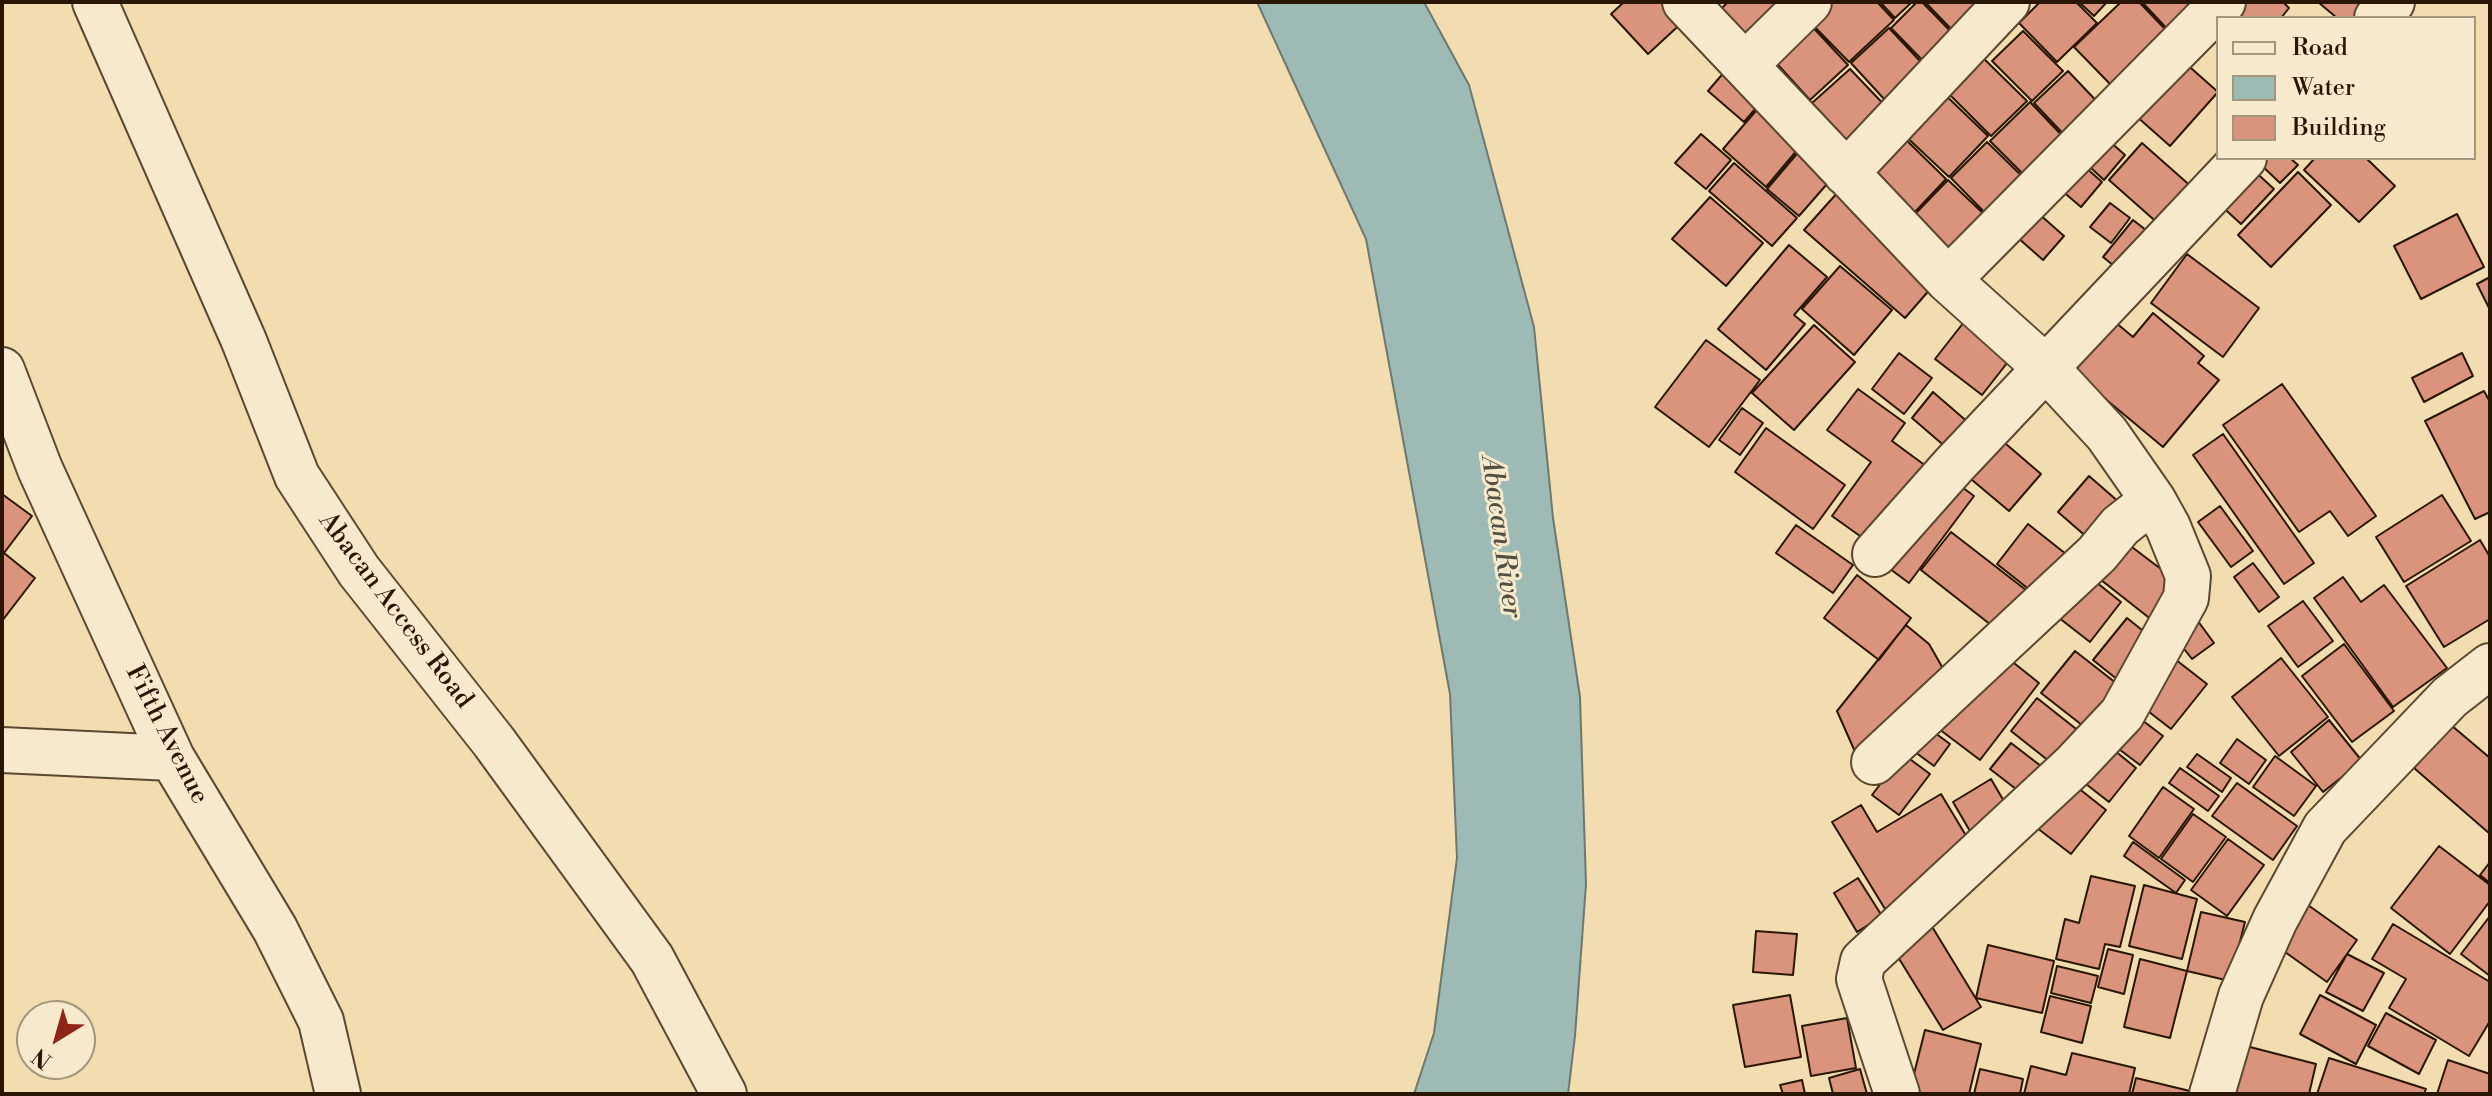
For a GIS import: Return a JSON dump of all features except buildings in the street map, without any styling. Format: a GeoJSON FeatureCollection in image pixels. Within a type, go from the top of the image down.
{"type":"FeatureCollection","features":[{"type":"Feature","properties":{"kind":"street","name":"Abacan Access Road"},"geometry":{"type":"LineString","coordinates":[[95,2],[244,341],[297,476],[359,571],[494,742],[652,959],[724,1094]]}},
{"type":"Feature","properties":{"kind":"street"},"geometry":{"type":"LineString","coordinates":[[1685,2],[1948,280],[2045,367],[2107,434],[2153,500],[2188,576],[2186,598],[2122,714],[2074,765],[1863,961],[1859,979],[1897,1094]]}},
{"type":"Feature","properties":{"kind":"street"},"geometry":{"type":"LineString","coordinates":[[1745,65],[1809,2]]}},
{"type":"Feature","properties":{"kind":"street"},"geometry":{"type":"LineString","coordinates":[[1846,173],[2007,2]]}},
{"type":"Feature","properties":{"kind":"street"},"geometry":{"type":"LineString","coordinates":[[1948,280],[2223,2]]}},
{"type":"Feature","properties":{"kind":"street"},"geometry":{"type":"LineString","coordinates":[[1875,554],[2045,367],[2242,160]]}},
{"type":"Feature","properties":{"kind":"street","name":"Fifth Avenue"},"geometry":{"type":"LineString","coordinates":[[2,370],[40,469],[172,758],[275,929],[321,1021],[338,1094]]}},
{"type":"Feature","properties":{"kind":"street"},"geometry":{"type":"LineString","coordinates":[[1874,762],[2097,554],[2120,526],[2153,500]]}},
{"type":"Feature","properties":{"kind":"street"},"geometry":{"type":"LineString","coordinates":[[2212,1094],[2241,996],[2275,920],[2325,828],[2450,697],[2490,666]]}},
{"type":"Feature","properties":{"kind":"street"},"geometry":{"type":"LineString","coordinates":[[2,750],[172,758]]}},
{"type":"Feature","properties":{"kind":"water","name":"Abacan River"},"geometry":{"type":"Polygon","coordinates":[[[1257,2],[1424,2],[1469,85],[1534,327],[1553,518],[1580,697],[1586,884],[1568,1094],[1414,1094],[1434,1033],[1457,858],[1450,694],[1366,239],[1257,2]]]}}]}
